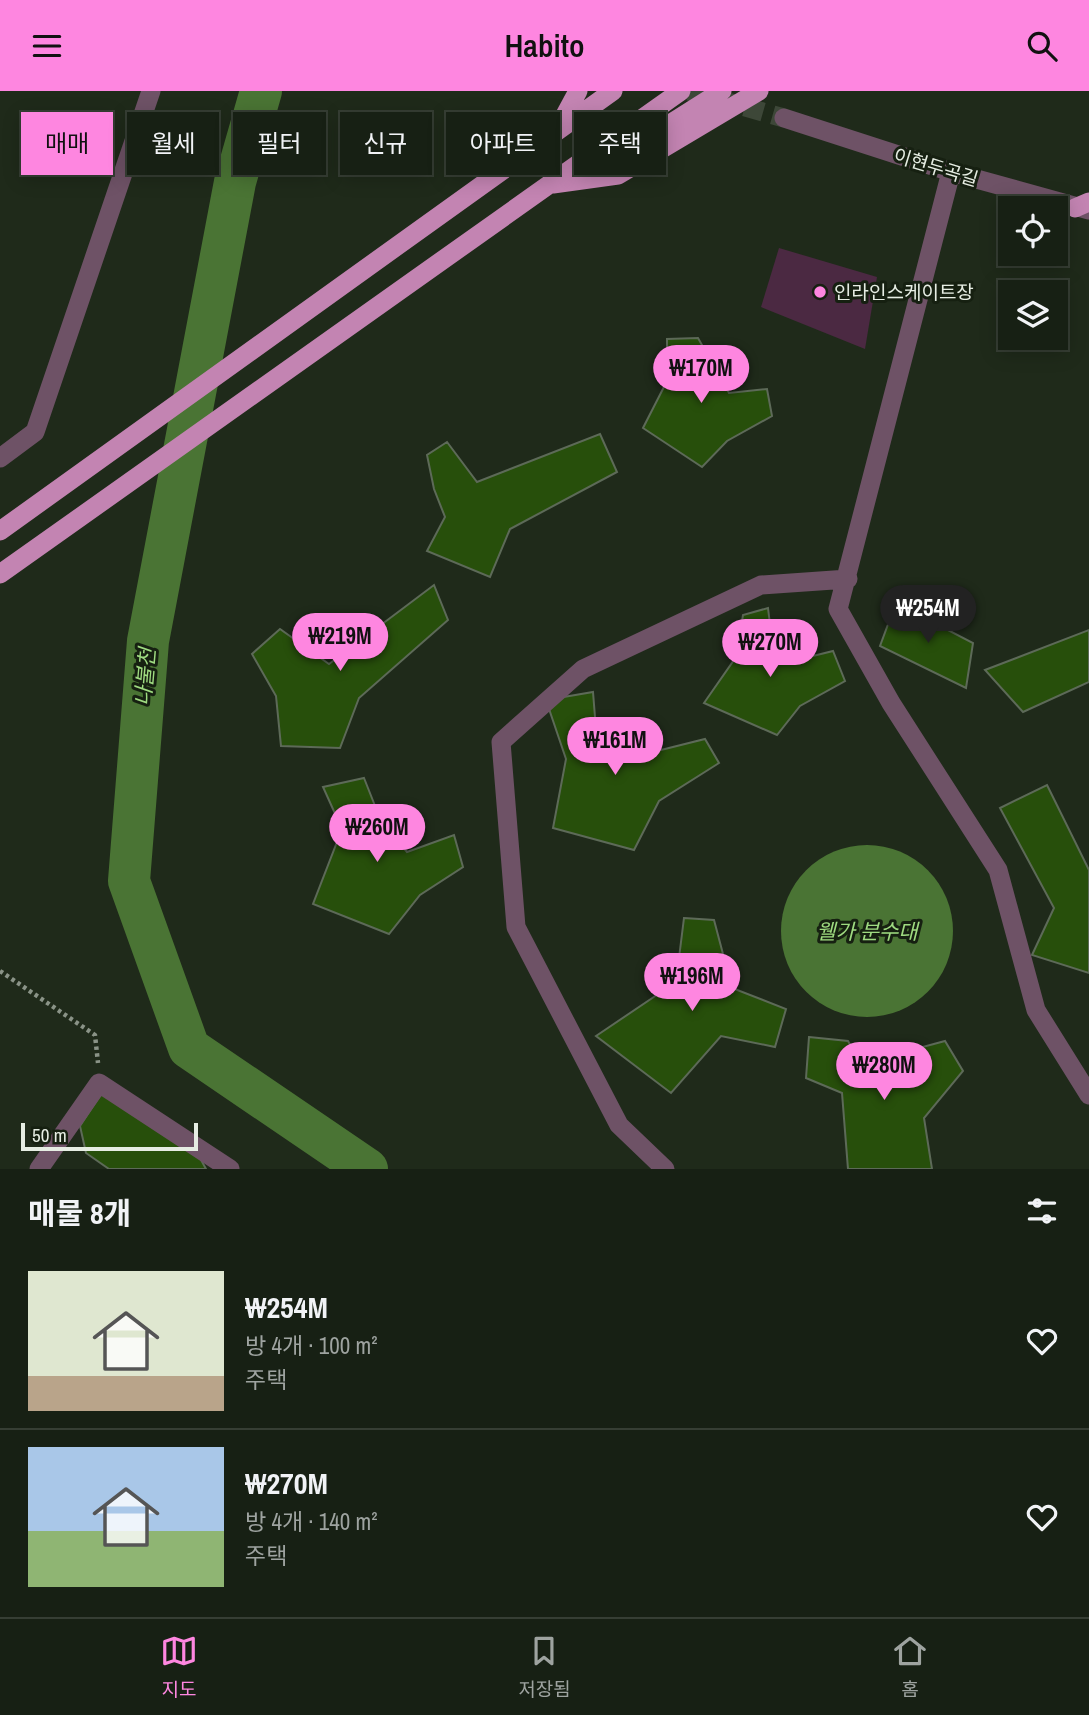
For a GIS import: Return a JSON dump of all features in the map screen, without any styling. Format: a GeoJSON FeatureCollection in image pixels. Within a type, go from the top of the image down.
{"type":"FeatureCollection","features":[{"type":"Feature","properties":{"kind":"highway"},"geometry":{"type":"LineString","coordinates":[[560,125],[578,91]]}},
{"type":"Feature","properties":{"kind":"highway"},"geometry":{"type":"LineString","coordinates":[[560,129],[613,91]]}},
{"type":"Feature","properties":{"kind":"highway"},"geometry":{"type":"LineString","coordinates":[[652,112],[681,91]]}},
{"type":"Feature","properties":{"kind":"highway"},"geometry":{"type":"LineString","coordinates":[[666,126],[722,91]]}},
{"type":"Feature","properties":{"kind":"highway"},"geometry":{"type":"LineString","coordinates":[[550,184],[618,175],[759,91]]}},
{"type":"Feature","properties":{"kind":"highway"},"geometry":{"type":"LineString","coordinates":[[0,574],[574,167]]}},
{"type":"Feature","properties":{"kind":"highway"},"geometry":{"type":"LineString","coordinates":[[0,531],[496,175]]}},
{"type":"Feature","properties":{"kind":"street"},"geometry":{"type":"LineString","coordinates":[[0,458],[35,432],[151,91]]}},
{"type":"Feature","properties":{"kind":"street","name":"이현두곡길"},"geometry":{"type":"LineString","coordinates":[[784,118],[951,172],[1084,207]]}},
{"type":"Feature","properties":{"kind":"street"},"geometry":{"type":"LineString","coordinates":[[951,172],[848,579],[838,609],[891,703],[998,870],[1036,1010],[1089,1095]]}},
{"type":"Feature","properties":{"kind":"street"},"geometry":{"type":"LineString","coordinates":[[665,1169],[619,1125],[516,927],[501,742],[583,669],[761,585],[848,579]]}},
{"type":"Feature","properties":{"kind":"street"},"geometry":{"type":"LineString","coordinates":[[39,1169],[99,1083],[230,1169]]}},
{"type":"Feature","properties":{"kind":"path"},"geometry":{"type":"LineString","coordinates":[[0,971],[95,1035],[99,1083]]}},
{"type":"Feature","properties":{"kind":"shaded area","name":"인라인스케이트장"},"geometry":{"type":"Polygon","coordinates":[[[779,248],[877,277],[865,349],[761,307],[779,248]]]}},
{"type":"Feature","properties":{"kind":"water","name":"웰가 분수대"},"geometry":{"type":"Polygon","coordinates":[[[867,845],[900,851],[928,870],[947,898],[953,931],[947,964],[928,992],[900,1011],[867,1017],[834,1011],[806,992],[787,964],[781,931],[787,898],[806,870],[834,851],[867,845]]]}},
{"type":"Feature","properties":{"kind":"building"},"geometry":{"type":"Polygon","coordinates":[[[698,338],[729,393],[767,389],[772,416],[727,441],[702,467],[643,428],[667,381],[667,339],[698,338]]]}},
{"type":"Feature","properties":{"kind":"building"},"geometry":{"type":"Polygon","coordinates":[[[600,434],[617,472],[510,529],[490,577],[427,551],[445,517],[434,489],[427,455],[447,442],[477,482],[600,434]]]}},
{"type":"Feature","properties":{"kind":"building"},"geometry":{"type":"Polygon","coordinates":[[[434,585],[448,620],[359,698],[340,748],[281,746],[276,696],[252,654],[280,629],[329,664],[434,585]]]}},
{"type":"Feature","properties":{"kind":"building"},"geometry":{"type":"Polygon","coordinates":[[[896,603],[973,643],[966,688],[880,646],[896,603]]]}},
{"type":"Feature","properties":{"kind":"building"},"geometry":{"type":"Polygon","coordinates":[[[768,608],[773,649],[793,661],[833,651],[845,681],[800,706],[777,735],[704,703],[736,657],[743,615],[768,608]]]}},
{"type":"Feature","properties":{"kind":"building"},"geometry":{"type":"Polygon","coordinates":[[[1089,630],[1089,682],[1023,712],[985,670],[1089,630]]]}},
{"type":"Feature","properties":{"kind":"building"},"geometry":{"type":"Polygon","coordinates":[[[593,692],[597,742],[637,756],[705,739],[719,763],[659,801],[634,850],[553,828],[566,759],[546,700],[593,692]]]}},
{"type":"Feature","properties":{"kind":"building"},"geometry":{"type":"Polygon","coordinates":[[[364,778],[381,821],[407,852],[454,835],[463,867],[420,895],[389,934],[313,904],[342,829],[323,787],[364,778]]]}},
{"type":"Feature","properties":{"kind":"building"},"geometry":{"type":"Polygon","coordinates":[[[1047,785],[1089,870],[1089,973],[1032,955],[1054,908],[1000,808],[1047,785]]]}},
{"type":"Feature","properties":{"kind":"building"},"geometry":{"type":"Polygon","coordinates":[[[684,918],[714,920],[732,988],[786,1009],[775,1047],[721,1036],[671,1093],[596,1036],[676,982],[684,918]]]}},
{"type":"Feature","properties":{"kind":"building"},"geometry":{"type":"Polygon","coordinates":[[[809,1037],[848,1041],[864,1070],[901,1075],[915,1049],[945,1041],[963,1071],[924,1118],[932,1169],[848,1169],[842,1093],[806,1078],[809,1037]]]}},
{"type":"Feature","properties":{"kind":"building"},"geometry":{"type":"Polygon","coordinates":[[[103,1091],[200,1158],[206,1169],[109,1169],[86,1153],[80,1126],[103,1091]]]}},
{"type":"Feature","properties":{"kind":"waterway","name":"나불천"},"geometry":{"type":"LineString","coordinates":[[261,91],[235,182],[148,641],[129,881],[189,1048],[367,1169]]}},
{"type":"Feature","properties":{"kind":"tunnel"},"geometry":{"type":"LineString","coordinates":[[689,91],[784,118]]}},
{"type":"Feature","properties":{"kind":"place","name":"인라인스케이트장"},"geometry":{"type":"Point","coordinates":[820,292]}}]}
